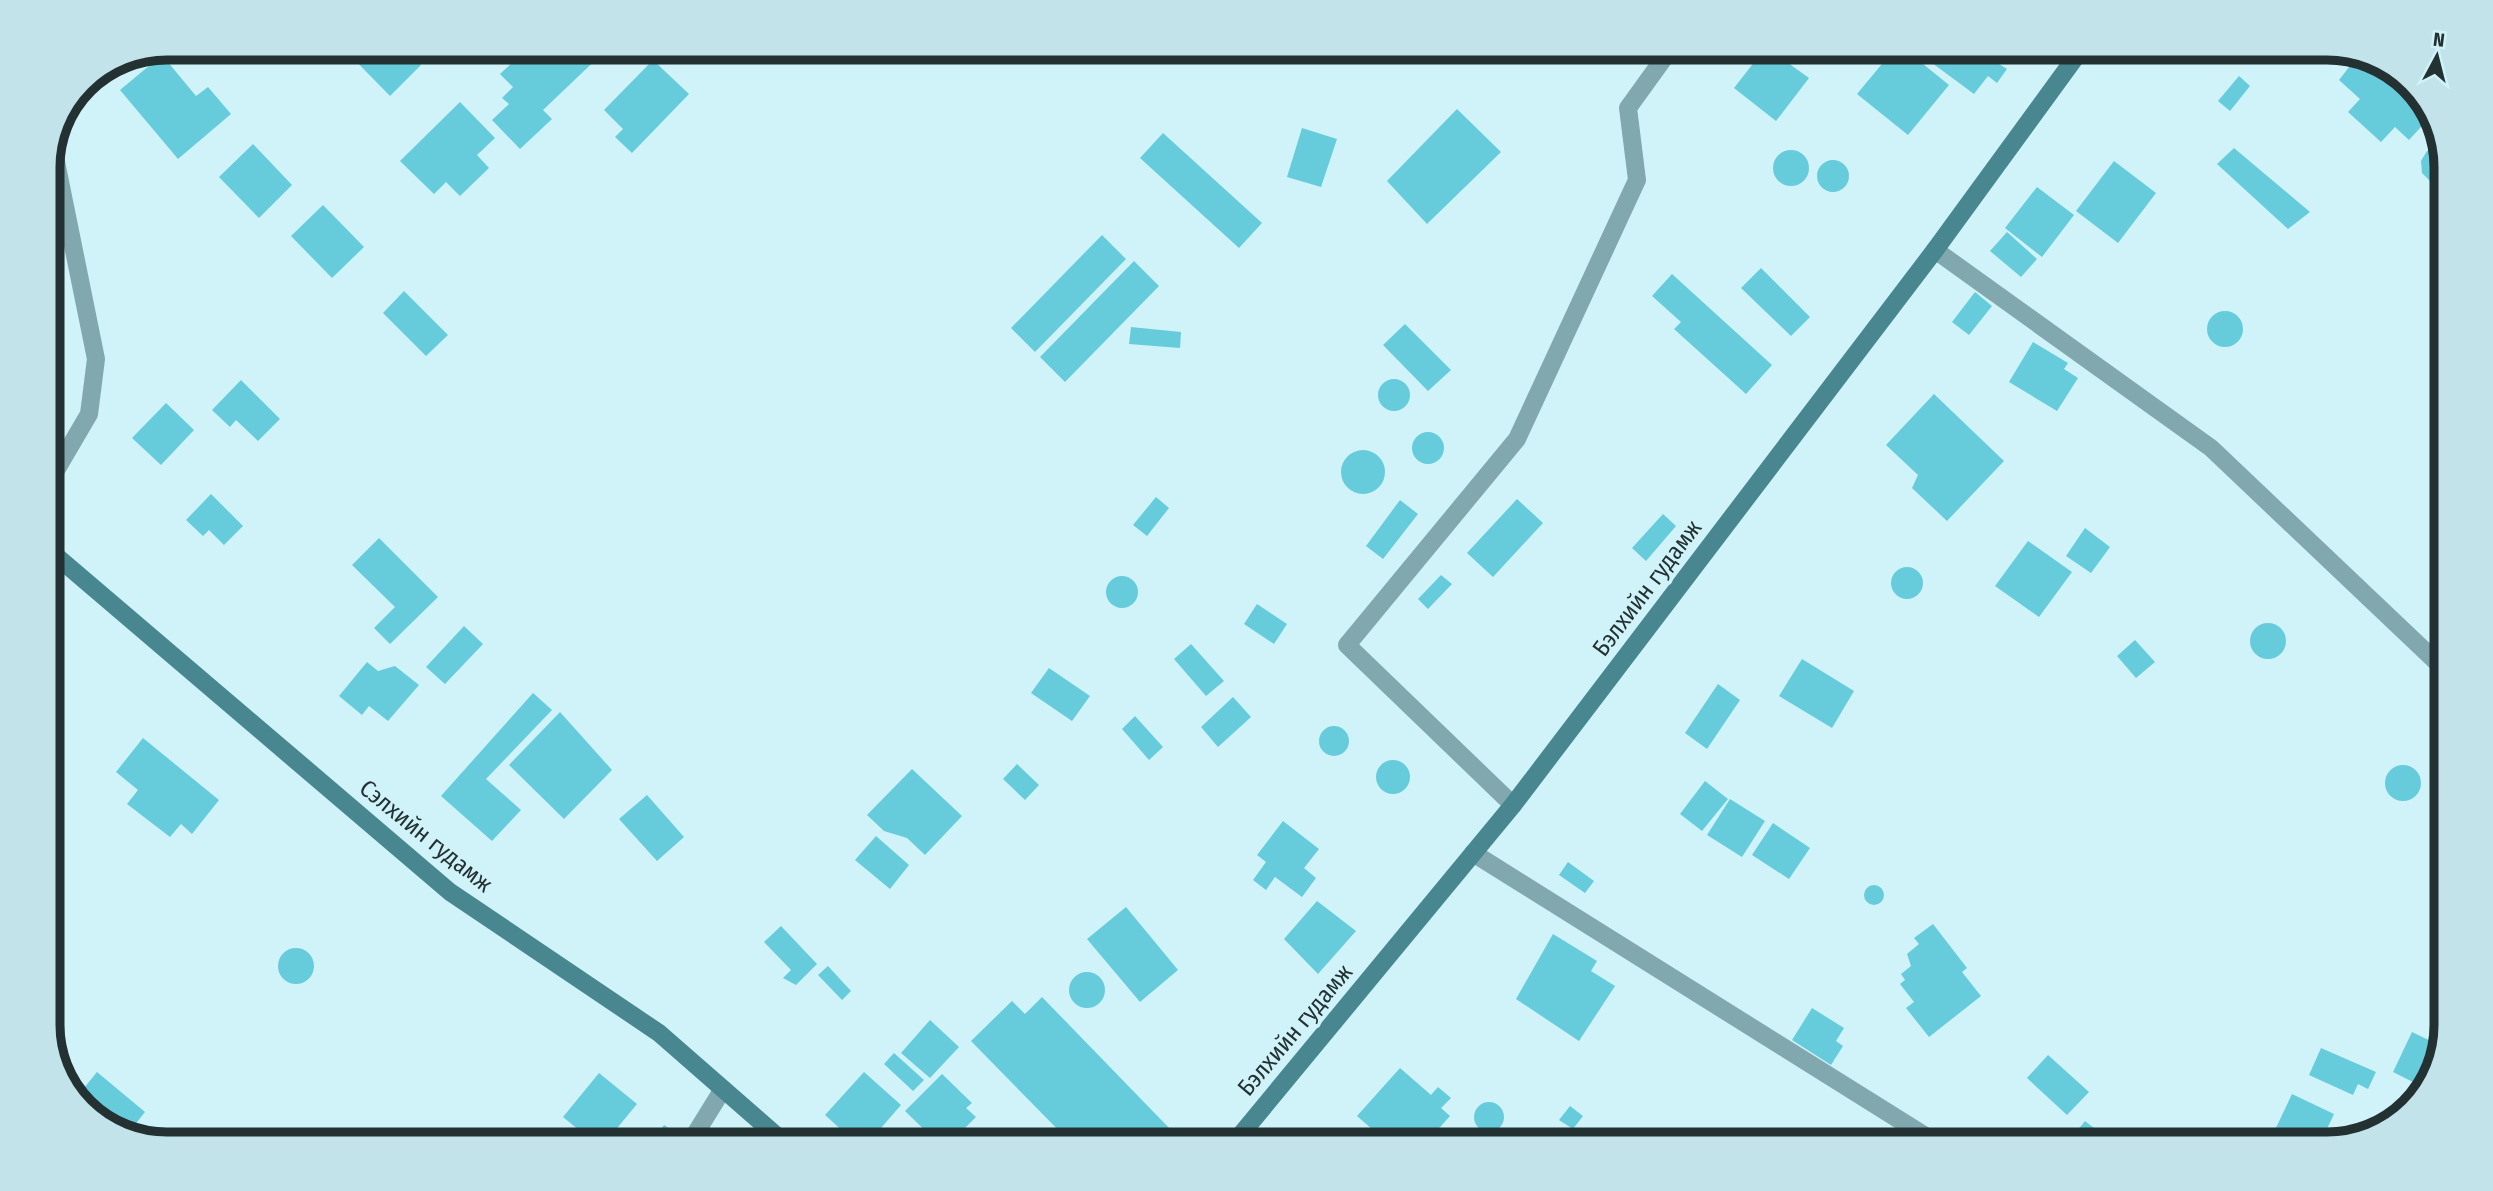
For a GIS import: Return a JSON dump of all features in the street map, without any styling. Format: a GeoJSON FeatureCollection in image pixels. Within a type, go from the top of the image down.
{"type":"FeatureCollection","features":[{"type":"Feature","properties":{"kind":"main road","name":"Бэлхийн гудамж"},"geometry":{"type":"LineString","coordinates":[[1243,1132],[1513,805],[1935,250],[2074,60]]}},
{"type":"Feature","properties":{"kind":"main road","name":"Сэлхийн гудамж"},"geometry":{"type":"LineString","coordinates":[[60,560],[450,892],[660,1033],[772,1132]]}},
{"type":"Feature","properties":{"kind":"street"},"geometry":{"type":"LineString","coordinates":[[1513,805],[1347,645],[1517,439],[1637,180],[1628,108],[1663,60]]}},
{"type":"Feature","properties":{"kind":"street"},"geometry":{"type":"LineString","coordinates":[[60,182],[96,359],[89,414],[60,462]]}},
{"type":"Feature","properties":{"kind":"street"},"geometry":{"type":"LineString","coordinates":[[1935,250],[2211,448],[2434,659]]}},
{"type":"Feature","properties":{"kind":"street"},"geometry":{"type":"LineString","coordinates":[[1473,853],[1919,1132]]}},
{"type":"Feature","properties":{"kind":"street"},"geometry":{"type":"LineString","coordinates":[[696,1132],[723,1089]]}},
{"type":"Feature","properties":{"kind":"building"},"geometry":{"type":"Polygon","coordinates":[[[166,60],[196,96],[208,87],[231,114],[178,159],[120,90],[155,61],[166,60]]]}},
{"type":"Feature","properties":{"kind":"building"},"geometry":{"type":"Polygon","coordinates":[[[355,60],[416,60],[421,65],[390,96],[355,60]]]}},
{"type":"Feature","properties":{"kind":"building"},"geometry":{"type":"Polygon","coordinates":[[[515,60],[596,60],[543,110],[552,119],[520,149],[492,120],[509,104],[502,98],[513,87],[500,74],[515,60]]]}},
{"type":"Feature","properties":{"kind":"building"},"geometry":{"type":"Polygon","coordinates":[[[653,60],[689,94],[632,153],[615,137],[623,129],[604,110],[653,60]]]}},
{"type":"Feature","properties":{"kind":"building"},"geometry":{"type":"Polygon","coordinates":[[[1756,60],[1784,60],[1809,78],[1776,121],[1734,88],[1756,60]]]}},
{"type":"Feature","properties":{"kind":"building"},"geometry":{"type":"Polygon","coordinates":[[[1885,60],[1918,60],[1949,85],[1908,135],[1857,94],[1885,60]]]}},
{"type":"Feature","properties":{"kind":"building"},"geometry":{"type":"Polygon","coordinates":[[[1928,60],[2002,60],[1999,64],[2007,69],[1997,83],[1988,76],[1974,94],[1928,60]]]}},
{"type":"Feature","properties":{"kind":"building"},"geometry":{"type":"Polygon","coordinates":[[[2352,63],[2380,74],[2397,86],[2415,107],[2424,124],[2409,140],[2395,127],[2381,142],[2348,112],[2360,99],[2339,80],[2352,63]]]}},
{"type":"Feature","properties":{"kind":"building"},"geometry":{"type":"Polygon","coordinates":[[[2239,76],[2250,86],[2230,111],[2218,101],[2239,76]]]}},
{"type":"Feature","properties":{"kind":"building"},"geometry":{"type":"Polygon","coordinates":[[[460,102],[495,138],[477,155],[489,168],[460,196],[446,182],[434,194],[400,161],[460,102]]]}},
{"type":"Feature","properties":{"kind":"building"},"geometry":{"type":"Polygon","coordinates":[[[1457,109],[1501,152],[1427,224],[1387,181],[1457,109]]]}},
{"type":"Feature","properties":{"kind":"building"},"geometry":{"type":"Polygon","coordinates":[[[1302,128],[1337,139],[1321,187],[1287,177],[1302,128]]]}},
{"type":"Feature","properties":{"kind":"building"},"geometry":{"type":"Polygon","coordinates":[[[1163,133],[1262,223],[1239,248],[1140,158],[1163,133]]]}},
{"type":"Feature","properties":{"kind":"building"},"geometry":{"type":"Polygon","coordinates":[[[253,144],[292,185],[259,218],[219,177],[253,144]]]}},
{"type":"Feature","properties":{"kind":"building"},"geometry":{"type":"Polygon","coordinates":[[[2234,148],[2310,212],[2288,229],[2217,164],[2234,148]]]}},
{"type":"Feature","properties":{"kind":"building"},"geometry":{"type":"Polygon","coordinates":[[[1791,150],[1804,155],[1809,168],[1804,181],[1791,186],[1778,181],[1773,168],[1778,155],[1791,150]]]}},
{"type":"Feature","properties":{"kind":"building"},"geometry":{"type":"Polygon","coordinates":[[[2432,150],[2433,182],[2422,173],[2421,161],[2427,151],[2432,150]]]}},
{"type":"Feature","properties":{"kind":"building"},"geometry":{"type":"Polygon","coordinates":[[[1833,160],[1844,165],[1849,176],[1844,187],[1833,192],[1822,187],[1817,176],[1822,165],[1833,160]]]}},
{"type":"Feature","properties":{"kind":"building"},"geometry":{"type":"Polygon","coordinates":[[[2114,161],[2156,193],[2118,243],[2076,211],[2114,161]]]}},
{"type":"Feature","properties":{"kind":"building"},"geometry":{"type":"Polygon","coordinates":[[[2037,187],[2074,215],[2042,257],[2005,228],[2037,187]]]}},
{"type":"Feature","properties":{"kind":"building"},"geometry":{"type":"Polygon","coordinates":[[[323,205],[364,247],[332,278],[291,236],[323,205]]]}},
{"type":"Feature","properties":{"kind":"building"},"geometry":{"type":"Polygon","coordinates":[[[2007,232],[2037,259],[2021,277],[1990,251],[2007,232]]]}},
{"type":"Feature","properties":{"kind":"building"},"geometry":{"type":"Polygon","coordinates":[[[1102,235],[1126,259],[1035,352],[1011,328],[1102,235]]]}},
{"type":"Feature","properties":{"kind":"building"},"geometry":{"type":"Polygon","coordinates":[[[1134,261],[1159,286],[1065,382],[1040,357],[1134,261]]]}},
{"type":"Feature","properties":{"kind":"building"},"geometry":{"type":"Polygon","coordinates":[[[1761,268],[1810,317],[1791,336],[1741,288],[1761,268]]]}},
{"type":"Feature","properties":{"kind":"building"},"geometry":{"type":"Polygon","coordinates":[[[1672,274],[1772,365],[1746,394],[1674,329],[1681,322],[1652,296],[1672,274]]]}},
{"type":"Feature","properties":{"kind":"building"},"geometry":{"type":"Polygon","coordinates":[[[404,291],[448,335],[426,356],[383,313],[404,291]]]}},
{"type":"Feature","properties":{"kind":"building"},"geometry":{"type":"Polygon","coordinates":[[[1975,292],[1992,306],[1969,335],[1952,322],[1975,292]]]}},
{"type":"Feature","properties":{"kind":"building"},"geometry":{"type":"Polygon","coordinates":[[[2225,311],[2238,316],[2243,329],[2238,342],[2225,347],[2212,342],[2207,329],[2212,316],[2225,311]]]}},
{"type":"Feature","properties":{"kind":"building"},"geometry":{"type":"Polygon","coordinates":[[[1405,324],[1451,370],[1428,391],[1383,345],[1405,324]]]}},
{"type":"Feature","properties":{"kind":"building"},"geometry":{"type":"Polygon","coordinates":[[[1131,327],[1181,332],[1180,348],[1129,344],[1131,327]]]}},
{"type":"Feature","properties":{"kind":"building"},"geometry":{"type":"Polygon","coordinates":[[[2033,342],[2068,363],[2064,369],[2078,378],[2057,411],[2009,382],[2033,342]]]}},
{"type":"Feature","properties":{"kind":"building"},"geometry":{"type":"Polygon","coordinates":[[[1394,379],[1405,384],[1410,395],[1405,406],[1394,411],[1383,406],[1378,395],[1383,384],[1394,379]]]}},
{"type":"Feature","properties":{"kind":"building"},"geometry":{"type":"Polygon","coordinates":[[[241,380],[280,419],[258,441],[236,420],[230,427],[212,410],[241,380]]]}},
{"type":"Feature","properties":{"kind":"building"},"geometry":{"type":"Polygon","coordinates":[[[1934,394],[2004,461],[1947,521],[1912,488],[1918,475],[1886,445],[1934,394]]]}},
{"type":"Feature","properties":{"kind":"building"},"geometry":{"type":"Polygon","coordinates":[[[166,403],[194,430],[161,465],[132,438],[166,403]]]}},
{"type":"Feature","properties":{"kind":"building"},"geometry":{"type":"Polygon","coordinates":[[[1428,432],[1439,437],[1444,448],[1439,459],[1428,464],[1417,459],[1412,448],[1417,437],[1428,432]]]}},
{"type":"Feature","properties":{"kind":"building"},"geometry":{"type":"Polygon","coordinates":[[[1363,450],[1378,457],[1385,472],[1378,487],[1363,494],[1348,487],[1341,472],[1348,457],[1363,450]]]}},
{"type":"Feature","properties":{"kind":"building"},"geometry":{"type":"Polygon","coordinates":[[[211,494],[243,526],[224,545],[209,530],[203,536],[186,520],[211,494]]]}},
{"type":"Feature","properties":{"kind":"building"},"geometry":{"type":"Polygon","coordinates":[[[1156,497],[1169,508],[1147,536],[1133,525],[1156,497]]]}},
{"type":"Feature","properties":{"kind":"building"},"geometry":{"type":"Polygon","coordinates":[[[1517,499],[1543,523],[1493,577],[1467,553],[1517,499]]]}},
{"type":"Feature","properties":{"kind":"building"},"geometry":{"type":"Polygon","coordinates":[[[1400,500],[1418,514],[1383,559],[1366,546],[1400,500]]]}},
{"type":"Feature","properties":{"kind":"building"},"geometry":{"type":"Polygon","coordinates":[[[1663,514],[1676,526],[1646,561],[1632,548],[1663,514]]]}},
{"type":"Feature","properties":{"kind":"building"},"geometry":{"type":"Polygon","coordinates":[[[2085,528],[2110,547],[2091,573],[2066,556],[2085,528]]]}},
{"type":"Feature","properties":{"kind":"building"},"geometry":{"type":"Polygon","coordinates":[[[379,538],[438,597],[390,644],[374,628],[395,607],[352,565],[379,538]]]}},
{"type":"Feature","properties":{"kind":"building"},"geometry":{"type":"Polygon","coordinates":[[[2028,541],[2072,572],[2039,617],[1995,586],[2028,541]]]}},
{"type":"Feature","properties":{"kind":"building"},"geometry":{"type":"Polygon","coordinates":[[[1907,567],[1918,572],[1923,583],[1918,594],[1907,599],[1896,594],[1891,583],[1896,572],[1907,567]]]}},
{"type":"Feature","properties":{"kind":"building"},"geometry":{"type":"Polygon","coordinates":[[[1441,575],[1452,584],[1428,609],[1418,599],[1441,575]]]}},
{"type":"Feature","properties":{"kind":"building"},"geometry":{"type":"Polygon","coordinates":[[[1122,576],[1133,581],[1138,592],[1133,603],[1122,608],[1111,603],[1106,592],[1111,581],[1122,576]]]}},
{"type":"Feature","properties":{"kind":"building"},"geometry":{"type":"Polygon","coordinates":[[[1257,604],[1287,624],[1274,644],[1244,624],[1257,604]]]}},
{"type":"Feature","properties":{"kind":"building"},"geometry":{"type":"Polygon","coordinates":[[[2268,623],[2281,628],[2286,641],[2281,654],[2268,659],[2255,654],[2250,641],[2255,628],[2268,623]]]}},
{"type":"Feature","properties":{"kind":"building"},"geometry":{"type":"Polygon","coordinates":[[[464,626],[483,644],[445,684],[426,667],[464,626]]]}},
{"type":"Feature","properties":{"kind":"building"},"geometry":{"type":"Polygon","coordinates":[[[2135,640],[2155,662],[2136,678],[2117,656],[2135,640]]]}},
{"type":"Feature","properties":{"kind":"building"},"geometry":{"type":"Polygon","coordinates":[[[1191,644],[1224,681],[1206,696],[1174,659],[1191,644]]]}},
{"type":"Feature","properties":{"kind":"building"},"geometry":{"type":"Polygon","coordinates":[[[1802,659],[1854,691],[1832,728],[1779,696],[1802,659]]]}},
{"type":"Feature","properties":{"kind":"building"},"geometry":{"type":"Polygon","coordinates":[[[367,662],[378,671],[395,666],[419,685],[388,721],[369,706],[362,715],[339,696],[367,662]]]}},
{"type":"Feature","properties":{"kind":"building"},"geometry":{"type":"Polygon","coordinates":[[[1049,668],[1090,696],[1072,721],[1031,693],[1049,668]]]}},
{"type":"Feature","properties":{"kind":"building"},"geometry":{"type":"Polygon","coordinates":[[[1718,684],[1740,700],[1707,749],[1685,733],[1718,684]]]}},
{"type":"Feature","properties":{"kind":"building"},"geometry":{"type":"Polygon","coordinates":[[[533,693],[552,710],[486,779],[521,810],[492,841],[441,796],[533,693]]]}},
{"type":"Feature","properties":{"kind":"building"},"geometry":{"type":"Polygon","coordinates":[[[1233,697],[1251,717],[1218,747],[1201,727],[1233,697]]]}},
{"type":"Feature","properties":{"kind":"building"},"geometry":{"type":"Polygon","coordinates":[[[560,712],[612,770],[564,819],[509,765],[560,712]]]}},
{"type":"Feature","properties":{"kind":"building"},"geometry":{"type":"Polygon","coordinates":[[[1135,716],[1163,747],[1149,760],[1122,729],[1135,716]]]}},
{"type":"Feature","properties":{"kind":"building"},"geometry":{"type":"Polygon","coordinates":[[[1334,726],[1345,730],[1349,741],[1345,752],[1334,756],[1323,752],[1319,741],[1323,730],[1334,726]]]}},
{"type":"Feature","properties":{"kind":"building"},"geometry":{"type":"Polygon","coordinates":[[[143,738],[219,800],[192,834],[181,824],[170,837],[127,804],[138,790],[116,772],[143,738]]]}},
{"type":"Feature","properties":{"kind":"building"},"geometry":{"type":"Polygon","coordinates":[[[1393,760],[1405,765],[1410,777],[1405,789],[1393,794],[1381,789],[1376,777],[1381,765],[1393,760]]]}},
{"type":"Feature","properties":{"kind":"building"},"geometry":{"type":"Polygon","coordinates":[[[1017,764],[1039,785],[1025,800],[1003,779],[1017,764]]]}},
{"type":"Feature","properties":{"kind":"building"},"geometry":{"type":"Polygon","coordinates":[[[2403,765],[2416,770],[2421,783],[2416,796],[2403,801],[2390,796],[2385,783],[2390,770],[2403,765]]]}},
{"type":"Feature","properties":{"kind":"building"},"geometry":{"type":"Polygon","coordinates":[[[912,769],[962,816],[925,855],[907,838],[884,831],[867,815],[912,769]]]}},
{"type":"Feature","properties":{"kind":"building"},"geometry":{"type":"Polygon","coordinates":[[[1705,781],[1728,799],[1702,831],[1680,814],[1705,781]]]}},
{"type":"Feature","properties":{"kind":"building"},"geometry":{"type":"Polygon","coordinates":[[[647,795],[684,837],[657,861],[619,819],[647,795]]]}},
{"type":"Feature","properties":{"kind":"building"},"geometry":{"type":"Polygon","coordinates":[[[1730,799],[1765,821],[1742,857],[1707,835],[1730,799]]]}},
{"type":"Feature","properties":{"kind":"building"},"geometry":{"type":"Polygon","coordinates":[[[1283,821],[1319,849],[1304,868],[1316,878],[1302,897],[1275,877],[1266,890],[1253,880],[1266,862],[1257,855],[1283,821]]]}},
{"type":"Feature","properties":{"kind":"building"},"geometry":{"type":"Polygon","coordinates":[[[1773,823],[1810,848],[1789,879],[1752,855],[1773,823]]]}},
{"type":"Feature","properties":{"kind":"building"},"geometry":{"type":"Polygon","coordinates":[[[876,836],[909,865],[890,889],[855,860],[876,836]]]}},
{"type":"Feature","properties":{"kind":"building"},"geometry":{"type":"Polygon","coordinates":[[[1568,862],[1594,881],[1585,893],[1559,875],[1568,862]]]}},
{"type":"Feature","properties":{"kind":"building"},"geometry":{"type":"Polygon","coordinates":[[[1874,885],[1881,888],[1884,895],[1881,902],[1874,905],[1867,902],[1864,895],[1867,888],[1874,885]]]}},
{"type":"Feature","properties":{"kind":"building"},"geometry":{"type":"Polygon","coordinates":[[[1317,901],[1356,931],[1318,974],[1284,939],[1317,901]]]}},
{"type":"Feature","properties":{"kind":"building"},"geometry":{"type":"Polygon","coordinates":[[[1126,907],[1178,970],[1140,1002],[1087,939],[1126,907]]]}},
{"type":"Feature","properties":{"kind":"building"},"geometry":{"type":"Polygon","coordinates":[[[1933,924],[1967,968],[1962,972],[1981,996],[1929,1037],[1906,1008],[1914,1002],[1900,984],[1905,980],[1901,974],[1911,966],[1907,954],[1919,944],[1914,938],[1933,924]]]}},
{"type":"Feature","properties":{"kind":"building"},"geometry":{"type":"Polygon","coordinates":[[[781,926],[817,964],[796,985],[783,978],[791,970],[764,942],[781,926]]]}},
{"type":"Feature","properties":{"kind":"building"},"geometry":{"type":"Polygon","coordinates":[[[1553,934],[1597,961],[1591,971],[1615,986],[1579,1041],[1516,999],[1553,934]]]}},
{"type":"Feature","properties":{"kind":"building"},"geometry":{"type":"Polygon","coordinates":[[[296,948],[309,953],[314,966],[309,979],[296,984],[283,979],[278,966],[283,953],[296,948]]]}},
{"type":"Feature","properties":{"kind":"building"},"geometry":{"type":"Polygon","coordinates":[[[828,966],[851,991],[842,1000],[818,975],[828,966]]]}},
{"type":"Feature","properties":{"kind":"building"},"geometry":{"type":"Polygon","coordinates":[[[1087,972],[1100,977],[1105,990],[1100,1003],[1087,1008],[1074,1003],[1069,990],[1074,977],[1087,972]]]}},
{"type":"Feature","properties":{"kind":"building"},"geometry":{"type":"Polygon","coordinates":[[[1042,997],[1172,1131],[1060,1132],[971,1041],[1012,1001],[1025,1014],[1042,997]]]}},
{"type":"Feature","properties":{"kind":"building"},"geometry":{"type":"Polygon","coordinates":[[[1812,1008],[1844,1028],[1836,1041],[1843,1046],[1831,1065],[1792,1040],[1812,1008]]]}},
{"type":"Feature","properties":{"kind":"building"},"geometry":{"type":"Polygon","coordinates":[[[930,1020],[959,1047],[930,1078],[901,1053],[930,1020]]]}},
{"type":"Feature","properties":{"kind":"building"},"geometry":{"type":"Polygon","coordinates":[[[2412,1032],[2432,1041],[2425,1065],[2415,1083],[2393,1072],[2412,1032]]]}},
{"type":"Feature","properties":{"kind":"building"},"geometry":{"type":"Polygon","coordinates":[[[2321,1048],[2376,1072],[2368,1089],[2358,1084],[2353,1095],[2309,1075],[2321,1048]]]}},
{"type":"Feature","properties":{"kind":"building"},"geometry":{"type":"Polygon","coordinates":[[[894,1053],[924,1080],[913,1091],[884,1064],[894,1053]]]}},
{"type":"Feature","properties":{"kind":"building"},"geometry":{"type":"Polygon","coordinates":[[[2048,1055],[2089,1092],[2067,1115],[2027,1078],[2048,1055]]]}},
{"type":"Feature","properties":{"kind":"building"},"geometry":{"type":"Polygon","coordinates":[[[1400,1068],[1431,1095],[1438,1087],[1451,1098],[1441,1108],[1450,1116],[1436,1132],[1375,1132],[1357,1116],[1400,1068]]]}},
{"type":"Feature","properties":{"kind":"building"},"geometry":{"type":"Polygon","coordinates":[[[97,1072],[145,1112],[134,1125],[126,1123],[101,1109],[82,1090],[97,1072]]]}},
{"type":"Feature","properties":{"kind":"building"},"geometry":{"type":"Polygon","coordinates":[[[864,1072],[901,1105],[877,1132],[844,1132],[825,1115],[864,1072]]]}},
{"type":"Feature","properties":{"kind":"building"},"geometry":{"type":"Polygon","coordinates":[[[599,1073],[637,1104],[614,1132],[581,1132],[563,1117],[599,1073]]]}},
{"type":"Feature","properties":{"kind":"building"},"geometry":{"type":"Polygon","coordinates":[[[942,1074],[972,1103],[966,1108],[976,1117],[961,1132],[927,1132],[905,1111],[942,1074]]]}},
{"type":"Feature","properties":{"kind":"building"},"geometry":{"type":"Polygon","coordinates":[[[2292,1094],[2334,1114],[2326,1132],[2274,1132],[2292,1094]]]}},
{"type":"Feature","properties":{"kind":"building"},"geometry":{"type":"Polygon","coordinates":[[[1489,1102],[1500,1106],[1504,1117],[1500,1128],[1489,1132],[1478,1128],[1474,1117],[1478,1106],[1489,1102]]]}},
{"type":"Feature","properties":{"kind":"building"},"geometry":{"type":"Polygon","coordinates":[[[1570,1106],[1583,1116],[1573,1129],[1559,1120],[1570,1106]]]}},
{"type":"Feature","properties":{"kind":"building"},"geometry":{"type":"Polygon","coordinates":[[[2085,1121],[2099,1132],[2076,1132],[2085,1121]]]}},
{"type":"Feature","properties":{"kind":"building"},"geometry":{"type":"Polygon","coordinates":[[[664,1125],[675,1132],[659,1132],[664,1125]]]}}]}
